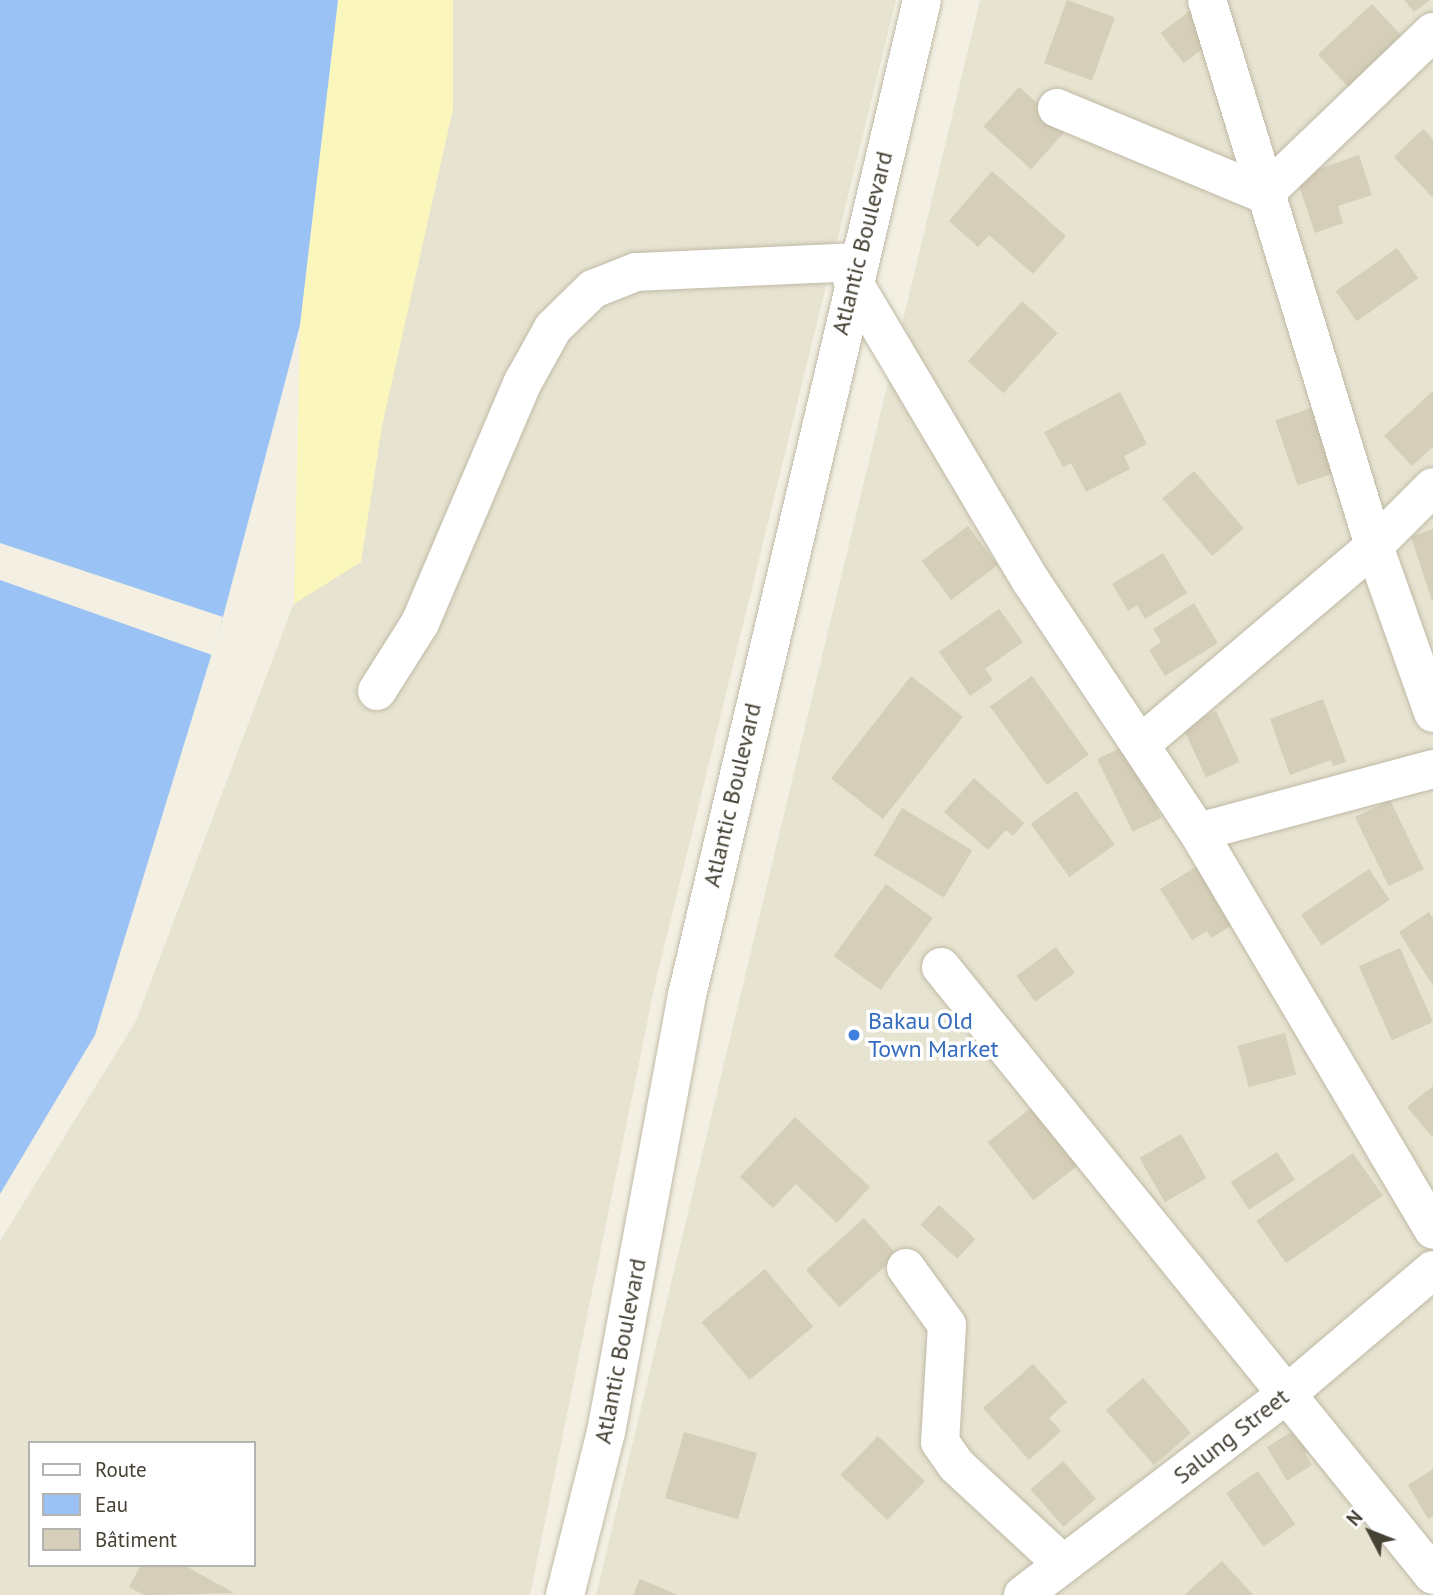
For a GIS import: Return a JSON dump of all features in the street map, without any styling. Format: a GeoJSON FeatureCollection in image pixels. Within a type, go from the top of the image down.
{"type":"FeatureCollection","features":[{"type":"Feature","properties":{"kind":"street","name":"Atlantic Boulevard"},"geometry":{"type":"LineString","coordinates":[[565,1595],[606,1432],[687,995],[854,271],[922,0]]}},
{"type":"Feature","properties":{"kind":"street"},"geometry":{"type":"LineString","coordinates":[[1207,0],[1264,194],[1374,546],[1433,713]]}},
{"type":"Feature","properties":{"kind":"street"},"geometry":{"type":"LineString","coordinates":[[1264,194],[1433,32]]}},
{"type":"Feature","properties":{"kind":"street"},"geometry":{"type":"LineString","coordinates":[[1057,108],[1264,194]]}},
{"type":"Feature","properties":{"kind":"street"},"geometry":{"type":"LineString","coordinates":[[377,691],[420,623],[523,382],[553,328],[593,289],[636,272],[854,271],[1031,581],[1142,743],[1198,832],[1433,1230]]}},
{"type":"Feature","properties":{"kind":"street"},"geometry":{"type":"LineString","coordinates":[[1142,743],[1374,546],[1433,487]]}},
{"type":"Feature","properties":{"kind":"street"},"geometry":{"type":"LineString","coordinates":[[1198,832],[1433,769]]}},
{"type":"Feature","properties":{"kind":"street"},"geometry":{"type":"LineString","coordinates":[[941,967],[1433,1575]]}},
{"type":"Feature","properties":{"kind":"street"},"geometry":{"type":"LineString","coordinates":[[906,1268],[947,1325],[940,1442],[956,1465],[1063,1564]]}},
{"type":"Feature","properties":{"kind":"street","name":"Salung Street"},"geometry":{"type":"LineString","coordinates":[[1023,1595],[1288,1393],[1433,1270]]}},
{"type":"Feature","properties":{"kind":"shaded area"},"geometry":{"type":"Polygon","coordinates":[[[438,0],[896,0],[656,980],[530,1595],[0,1595],[0,1241],[136,1021],[357,436],[438,0]]]}},
{"type":"Feature","properties":{"kind":"shaded area"},"geometry":{"type":"Polygon","coordinates":[[[980,0],[1433,0],[1433,1595],[596,1595],[980,0]]]}},
{"type":"Feature","properties":{"kind":"sand"},"geometry":{"type":"Polygon","coordinates":[[[338,0],[453,0],[453,109],[382,426],[361,562],[294,604],[300,325],[338,0]]]}},
{"type":"Feature","properties":{"kind":"water"},"geometry":{"type":"Polygon","coordinates":[[[0,0],[338,0],[300,325],[223,617],[95,1035],[0,1194],[0,0]]]}},
{"type":"Feature","properties":{"kind":"pier"},"geometry":{"type":"Polygon","coordinates":[[[0,543],[223,617],[212,655],[0,580],[0,543]]]}},
{"type":"Feature","properties":{"kind":"building"},"geometry":{"type":"Polygon","coordinates":[[[1067,0],[1115,17],[1092,80],[1044,63],[1067,0]]]}},
{"type":"Feature","properties":{"kind":"building"},"geometry":{"type":"Polygon","coordinates":[[[1404,0],[1430,0],[1414,12],[1404,0]]]}},
{"type":"Feature","properties":{"kind":"building"},"geometry":{"type":"Polygon","coordinates":[[[1372,4],[1405,40],[1351,90],[1318,54],[1372,4]]]}},
{"type":"Feature","properties":{"kind":"building"},"geometry":{"type":"Polygon","coordinates":[[[1195,7],[1218,37],[1184,63],[1161,33],[1195,7]]]}},
{"type":"Feature","properties":{"kind":"building"},"geometry":{"type":"Polygon","coordinates":[[[1019,87],[1067,130],[1031,169],[984,126],[1019,87]]]}},
{"type":"Feature","properties":{"kind":"building"},"geometry":{"type":"Polygon","coordinates":[[[1423,129],[1433,139],[1433,198],[1394,157],[1423,129]]]}},
{"type":"Feature","properties":{"kind":"building"},"geometry":{"type":"Polygon","coordinates":[[[1359,155],[1372,195],[1338,206],[1343,223],[1315,233],[1296,177],[1359,155]]]}},
{"type":"Feature","properties":{"kind":"building"},"geometry":{"type":"Polygon","coordinates":[[[992,171],[1066,236],[1033,274],[989,235],[978,247],[949,221],[992,171]]]}},
{"type":"Feature","properties":{"kind":"building"},"geometry":{"type":"Polygon","coordinates":[[[1397,248],[1418,278],[1357,321],[1336,291],[1397,248]]]}},
{"type":"Feature","properties":{"kind":"building"},"geometry":{"type":"Polygon","coordinates":[[[1022,301],[1058,333],[1003,393],[968,361],[1022,301]]]}},
{"type":"Feature","properties":{"kind":"building"},"geometry":{"type":"Polygon","coordinates":[[[1433,391],[1433,447],[1412,466],[1384,436],[1433,391]]]}},
{"type":"Feature","properties":{"kind":"building"},"geometry":{"type":"Polygon","coordinates":[[[1120,392],[1147,444],[1124,456],[1130,469],[1086,492],[1071,463],[1063,467],[1044,432],[1120,392]]]}},
{"type":"Feature","properties":{"kind":"building"},"geometry":{"type":"Polygon","coordinates":[[[1314,407],[1336,472],[1298,486],[1275,420],[1314,407]]]}},
{"type":"Feature","properties":{"kind":"building"},"geometry":{"type":"Polygon","coordinates":[[[1194,471],[1244,528],[1212,556],[1162,499],[1194,471]]]}},
{"type":"Feature","properties":{"kind":"building"},"geometry":{"type":"Polygon","coordinates":[[[968,526],[997,565],[951,600],[922,561],[968,526]]]}},
{"type":"Feature","properties":{"kind":"building"},"geometry":{"type":"Polygon","coordinates":[[[1433,529],[1433,601],[1432,601],[1411,537],[1433,529]]]}},
{"type":"Feature","properties":{"kind":"building"},"geometry":{"type":"Polygon","coordinates":[[[1163,553],[1187,593],[1145,619],[1137,605],[1128,611],[1112,584],[1163,553]]]}},
{"type":"Feature","properties":{"kind":"building"},"geometry":{"type":"Polygon","coordinates":[[[1194,603],[1218,643],[1165,676],[1149,650],[1161,642],[1153,629],[1194,603]]]}},
{"type":"Feature","properties":{"kind":"building"},"geometry":{"type":"Polygon","coordinates":[[[999,609],[1023,642],[985,669],[993,680],[970,696],[939,652],[999,609]]]}},
{"type":"Feature","properties":{"kind":"building"},"geometry":{"type":"Polygon","coordinates":[[[911,676],[963,717],[883,819],[831,778],[911,676]]]}},
{"type":"Feature","properties":{"kind":"building"},"geometry":{"type":"Polygon","coordinates":[[[1032,676],[1089,754],[1047,785],[990,707],[1032,676]]]}},
{"type":"Feature","properties":{"kind":"building"},"geometry":{"type":"Polygon","coordinates":[[[1323,699],[1346,762],[1333,766],[1331,760],[1290,775],[1270,719],[1323,699]]]}},
{"type":"Feature","properties":{"kind":"building"},"geometry":{"type":"Polygon","coordinates":[[[1216,711],[1240,762],[1206,777],[1182,727],[1216,711]]]}},
{"type":"Feature","properties":{"kind":"building"},"geometry":{"type":"Polygon","coordinates":[[[1126,745],[1162,818],[1133,832],[1097,759],[1126,745]]]}},
{"type":"Feature","properties":{"kind":"building"},"geometry":{"type":"Polygon","coordinates":[[[974,778],[1024,823],[1013,836],[1006,830],[988,850],[944,812],[974,778]]]}},
{"type":"Feature","properties":{"kind":"building"},"geometry":{"type":"Polygon","coordinates":[[[1076,791],[1115,844],[1069,877],[1031,824],[1076,791]]]}},
{"type":"Feature","properties":{"kind":"building"},"geometry":{"type":"Polygon","coordinates":[[[1390,800],[1424,869],[1389,886],[1355,817],[1390,800]]]}},
{"type":"Feature","properties":{"kind":"building"},"geometry":{"type":"Polygon","coordinates":[[[902,808],[972,850],[944,897],[874,855],[902,808]]]}},
{"type":"Feature","properties":{"kind":"building"},"geometry":{"type":"Polygon","coordinates":[[[1197,866],[1241,920],[1211,938],[1207,931],[1192,940],[1160,889],[1197,866]]]}},
{"type":"Feature","properties":{"kind":"building"},"geometry":{"type":"Polygon","coordinates":[[[1369,869],[1390,900],[1322,946],[1301,915],[1369,869]]]}},
{"type":"Feature","properties":{"kind":"building"},"geometry":{"type":"Polygon","coordinates":[[[886,884],[933,918],[881,990],[834,956],[886,884]]]}},
{"type":"Feature","properties":{"kind":"building"},"geometry":{"type":"Polygon","coordinates":[[[1429,912],[1433,919],[1433,986],[1399,932],[1429,912]]]}},
{"type":"Feature","properties":{"kind":"building"},"geometry":{"type":"Polygon","coordinates":[[[1056,947],[1075,973],[1035,1002],[1016,976],[1056,947]]]}},
{"type":"Feature","properties":{"kind":"building"},"geometry":{"type":"Polygon","coordinates":[[[1400,948],[1433,1022],[1392,1040],[1359,966],[1400,948]]]}},
{"type":"Feature","properties":{"kind":"building"},"geometry":{"type":"Polygon","coordinates":[[[1285,1033],[1296,1075],[1249,1087],[1238,1046],[1285,1033]]]}},
{"type":"Feature","properties":{"kind":"building"},"geometry":{"type":"Polygon","coordinates":[[[1433,1086],[1433,1135],[1431,1136],[1407,1107],[1433,1086]]]}},
{"type":"Feature","properties":{"kind":"building"},"geometry":{"type":"Polygon","coordinates":[[[1035,1105],[1081,1163],[1033,1200],[988,1142],[1035,1105]]]}},
{"type":"Feature","properties":{"kind":"building"},"geometry":{"type":"Polygon","coordinates":[[[795,1117],[870,1187],[837,1223],[796,1184],[773,1208],[740,1177],[795,1117]]]}},
{"type":"Feature","properties":{"kind":"building"},"geometry":{"type":"Polygon","coordinates":[[[1181,1134],[1206,1178],[1165,1202],[1139,1158],[1181,1134]]]}},
{"type":"Feature","properties":{"kind":"building"},"geometry":{"type":"Polygon","coordinates":[[[1277,1152],[1295,1180],[1249,1210],[1231,1182],[1277,1152]]]}},
{"type":"Feature","properties":{"kind":"building"},"geometry":{"type":"Polygon","coordinates":[[[1353,1153],[1383,1196],[1286,1263],[1256,1221],[1353,1153]]]}},
{"type":"Feature","properties":{"kind":"building"},"geometry":{"type":"Polygon","coordinates":[[[939,1205],[976,1239],[957,1259],[921,1225],[939,1205]]]}},
{"type":"Feature","properties":{"kind":"building"},"geometry":{"type":"Polygon","coordinates":[[[864,1218],[897,1255],[839,1307],[806,1270],[864,1218]]]}},
{"type":"Feature","properties":{"kind":"building"},"geometry":{"type":"Polygon","coordinates":[[[765,1269],[813,1326],[750,1380],[701,1322],[765,1269]]]}},
{"type":"Feature","properties":{"kind":"building"},"geometry":{"type":"Polygon","coordinates":[[[1033,1364],[1067,1402],[1049,1418],[1061,1431],[1029,1460],[983,1408],[1033,1364]]]}},
{"type":"Feature","properties":{"kind":"building"},"geometry":{"type":"Polygon","coordinates":[[[1143,1378],[1191,1433],[1154,1465],[1106,1410],[1143,1378]]]}},
{"type":"Feature","properties":{"kind":"building"},"geometry":{"type":"Polygon","coordinates":[[[1304,1424],[1318,1446],[1305,1454],[1312,1465],[1287,1481],[1267,1447],[1304,1424]]]}},
{"type":"Feature","properties":{"kind":"building"},"geometry":{"type":"Polygon","coordinates":[[[684,1432],[757,1453],[738,1519],[665,1498],[684,1432]]]}},
{"type":"Feature","properties":{"kind":"building"},"geometry":{"type":"Polygon","coordinates":[[[878,1436],[925,1481],[887,1520],[840,1475],[878,1436]]]}},
{"type":"Feature","properties":{"kind":"building"},"geometry":{"type":"Polygon","coordinates":[[[1063,1461],[1096,1499],[1063,1527],[1031,1489],[1063,1461]]]}},
{"type":"Feature","properties":{"kind":"building"},"geometry":{"type":"Polygon","coordinates":[[[1433,1469],[1433,1516],[1428,1519],[1408,1485],[1433,1469]]]}},
{"type":"Feature","properties":{"kind":"building"},"geometry":{"type":"Polygon","coordinates":[[[1258,1471],[1295,1524],[1263,1547],[1226,1493],[1258,1471]]]}},
{"type":"Feature","properties":{"kind":"building"},"geometry":{"type":"Polygon","coordinates":[[[1222,1561],[1253,1595],[1184,1595],[1222,1561]]]}},
{"type":"Feature","properties":{"kind":"building"},"geometry":{"type":"Polygon","coordinates":[[[140,1567],[188,1567],[234,1593],[144,1595],[129,1587],[140,1567]]]}},
{"type":"Feature","properties":{"kind":"building"},"geometry":{"type":"Polygon","coordinates":[[[640,1579],[678,1595],[633,1595],[640,1579]]]}},
{"type":"Feature","properties":{"kind":"place","name":"Bakau Old Town Market"},"geometry":{"type":"Point","coordinates":[854,1035]}}]}
